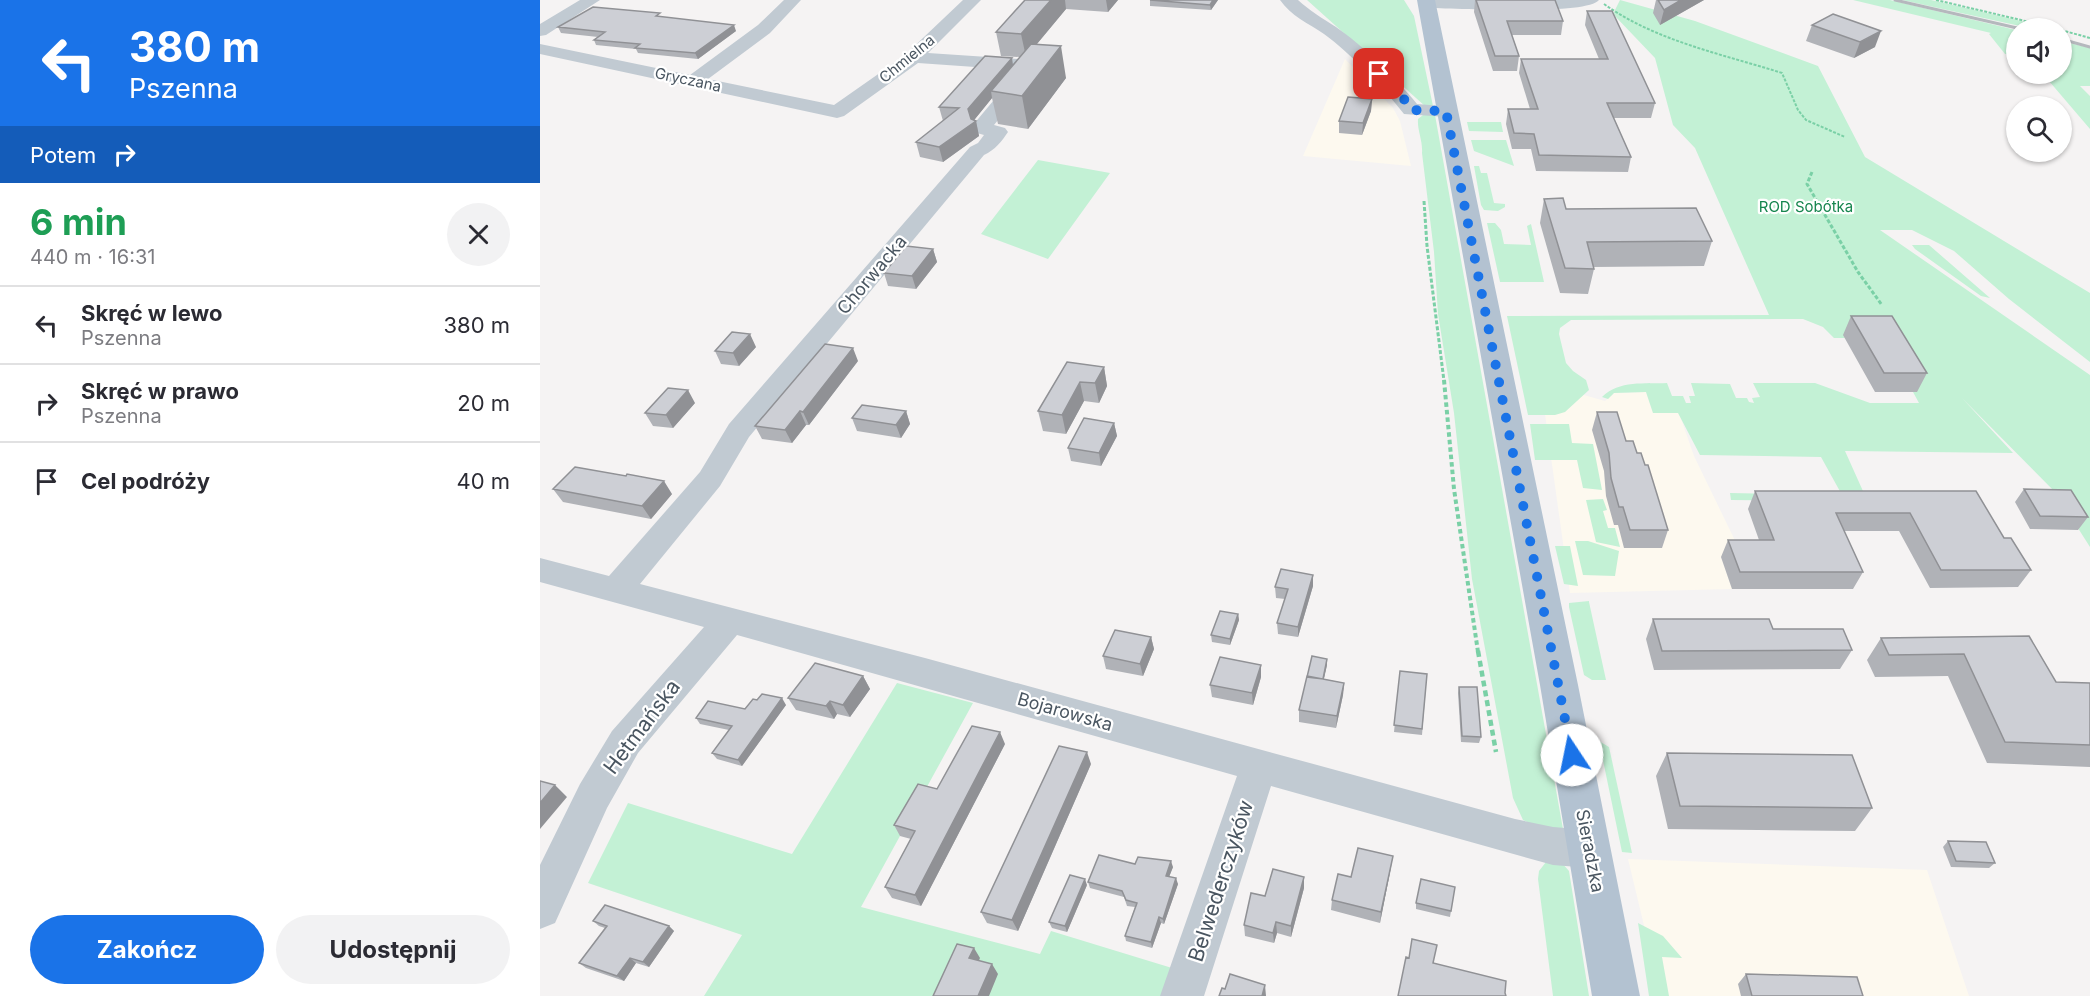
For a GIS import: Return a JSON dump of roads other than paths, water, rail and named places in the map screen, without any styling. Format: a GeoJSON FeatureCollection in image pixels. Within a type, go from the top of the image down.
{"type":"FeatureCollection","features":[{"type":"Feature","properties":{"kind":"main road","name":"Sieradzka"},"geometry":{"type":"LineString","coordinates":[[1426,2],[1590,849],[1616,996]]}},
{"type":"Feature","properties":{"kind":"street"},"geometry":{"type":"LineString","coordinates":[[540,31],[592,0]]}},
{"type":"Feature","properties":{"kind":"street"},"geometry":{"type":"LineString","coordinates":[[694,81],[764,29],[793,0]]}},
{"type":"Feature","properties":{"kind":"street","name":"Chmielna"},"geometry":{"type":"LineString","coordinates":[[837,112],[914,57],[973,0]]}},
{"type":"Feature","properties":{"kind":"street"},"geometry":{"type":"LineString","coordinates":[[1288,0],[1305,16],[1331,30],[1395,89],[1411,110],[1446,111]]}},
{"type":"Feature","properties":{"kind":"street"},"geometry":{"type":"LineString","coordinates":[[1426,2],[1558,5],[1591,0]]}},
{"type":"Feature","properties":{"kind":"street","name":"Gryczana"},"geometry":{"type":"LineString","coordinates":[[540,49],[837,112]]}},
{"type":"Feature","properties":{"kind":"street","name":"Chorwacka"},"geometry":{"type":"LineString","coordinates":[[616,590],[710,479],[740,431],[977,151],[985,147],[998,132],[984,129],[983,125],[1033,66],[914,57]]}},
{"type":"Feature","properties":{"kind":"street","name":"Bojarowska"},"geometry":{"type":"LineString","coordinates":[[540,570],[914,669],[1553,846],[1590,849]]}},
{"type":"Feature","properties":{"kind":"street","name":"Hetmańska"},"geometry":{"type":"LineString","coordinates":[[540,909],[593,796],[625,742],[729,621]]}},
{"type":"Feature","properties":{"kind":"street","name":"Belwederczyków"},"geometry":{"type":"LineString","coordinates":[[1182,996],[1259,766]]}},
{"type":"Feature","properties":{"kind":"railway"},"geometry":{"type":"LineString","coordinates":[[1895,0],[2006,25]]}},
{"type":"Feature","properties":{"kind":"railway"},"geometry":{"type":"LineString","coordinates":[[2072,42],[2090,47]]}},
{"type":"Feature","properties":{"kind":"park label","name":"ROD Sobótka"},"geometry":{"type":"Point","coordinates":[1806,207]}}]}
